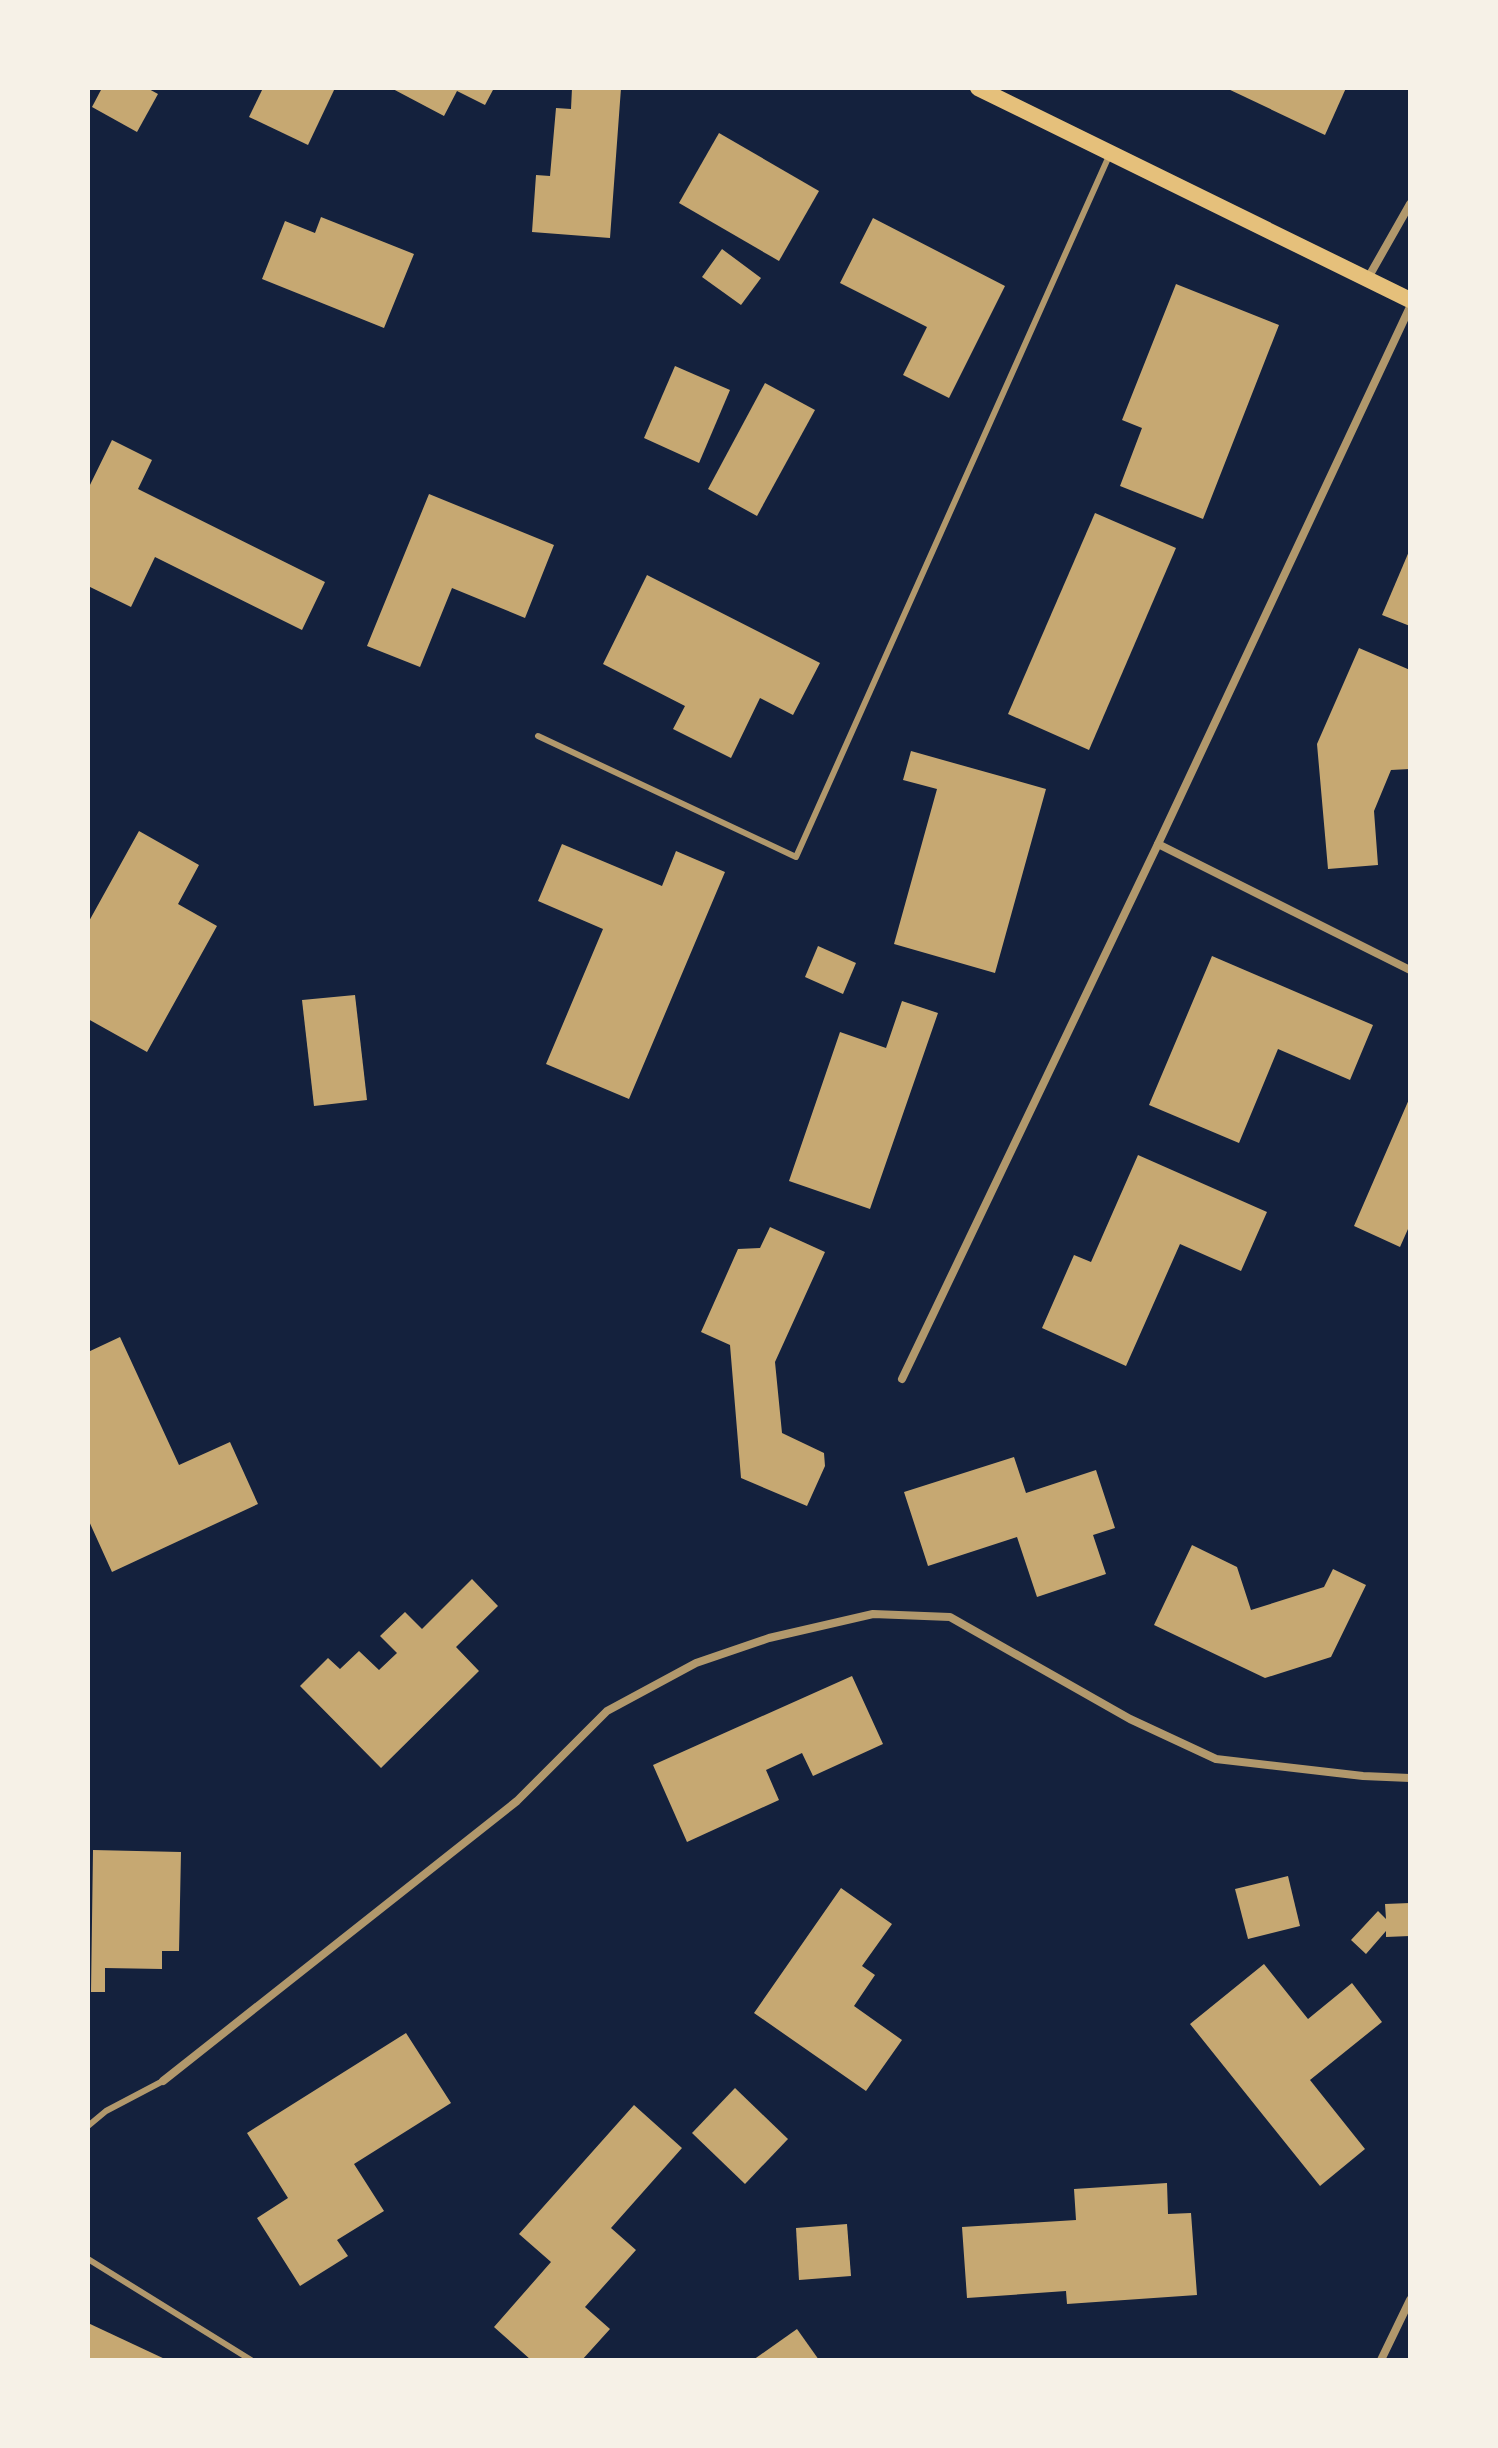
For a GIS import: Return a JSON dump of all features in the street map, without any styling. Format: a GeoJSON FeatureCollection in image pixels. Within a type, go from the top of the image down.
{"type":"FeatureCollection","features":[{"type":"Feature","properties":{"kind":"main road"},"geometry":{"type":"LineString","coordinates":[[978,88],[1410,300]]}},
{"type":"Feature","properties":{"kind":"street"},"geometry":{"type":"LineString","coordinates":[[1368,278],[1410,204]]}},
{"type":"Feature","properties":{"kind":"street"},"geometry":{"type":"LineString","coordinates":[[902,1379],[1410,307]]}},
{"type":"Feature","properties":{"kind":"street"},"geometry":{"type":"LineString","coordinates":[[1158,844],[1410,970]]}},
{"type":"Feature","properties":{"kind":"street"},"geometry":{"type":"LineString","coordinates":[[163,2081],[517,1801],[607,1711],[696,1663],[780,1636],[873,1614],[950,1617],[1130,1719],[1216,1759],[1363,1776],[1410,1778]]}},
{"type":"Feature","properties":{"kind":"street"},"geometry":{"type":"LineString","coordinates":[[1381,2360],[1410,2300]]}},
{"type":"Feature","properties":{"kind":"lane"},"geometry":{"type":"LineString","coordinates":[[538,736],[796,857],[1110,152]]}},
{"type":"Feature","properties":{"kind":"lane"},"geometry":{"type":"LineString","coordinates":[[88,2126],[106,2111],[163,2081]]}},
{"type":"Feature","properties":{"kind":"lane"},"geometry":{"type":"LineString","coordinates":[[88,2259],[251,2360]]}},
{"type":"Feature","properties":{"kind":"building"},"geometry":{"type":"Polygon","coordinates":[[[102,88],[147,88],[158,94],[137,132],[92,107],[102,88]]]}},
{"type":"Feature","properties":{"kind":"building"},"geometry":{"type":"Polygon","coordinates":[[[263,88],[335,88],[308,145],[249,117],[263,88]]]}},
{"type":"Feature","properties":{"kind":"building"},"geometry":{"type":"Polygon","coordinates":[[[391,88],[494,88],[485,105],[457,91],[444,116],[391,88]]]}},
{"type":"Feature","properties":{"kind":"building"},"geometry":{"type":"Polygon","coordinates":[[[572,88],[621,88],[610,238],[532,232],[536,175],[550,176],[556,108],[571,109],[572,88]]]}},
{"type":"Feature","properties":{"kind":"building"},"geometry":{"type":"Polygon","coordinates":[[[1226,88],[1346,88],[1325,135],[1226,88]]]}},
{"type":"Feature","properties":{"kind":"building"},"geometry":{"type":"Polygon","coordinates":[[[719,133],[819,191],[779,261],[679,203],[719,133]]]}},
{"type":"Feature","properties":{"kind":"building"},"geometry":{"type":"Polygon","coordinates":[[[321,217],[414,254],[384,328],[262,279],[285,221],[315,233],[321,217]]]}},
{"type":"Feature","properties":{"kind":"building"},"geometry":{"type":"Polygon","coordinates":[[[873,218],[1005,286],[949,398],[903,375],[927,327],[840,283],[873,218]]]}},
{"type":"Feature","properties":{"kind":"building"},"geometry":{"type":"Polygon","coordinates":[[[722,249],[761,278],[741,305],[702,277],[722,249]]]}},
{"type":"Feature","properties":{"kind":"building"},"geometry":{"type":"Polygon","coordinates":[[[1176,284],[1279,325],[1203,519],[1120,486],[1142,428],[1122,420],[1176,284]]]}},
{"type":"Feature","properties":{"kind":"building"},"geometry":{"type":"Polygon","coordinates":[[[675,366],[730,390],[699,463],[644,438],[675,366]]]}},
{"type":"Feature","properties":{"kind":"building"},"geometry":{"type":"Polygon","coordinates":[[[765,383],[815,410],[757,516],[708,489],[765,383]]]}},
{"type":"Feature","properties":{"kind":"building"},"geometry":{"type":"Polygon","coordinates":[[[112,440],[152,460],[138,489],[325,582],[302,630],[155,557],[131,607],[88,586],[88,489],[112,440]]]}},
{"type":"Feature","properties":{"kind":"building"},"geometry":{"type":"Polygon","coordinates":[[[429,494],[554,545],[525,618],[452,588],[420,667],[367,646],[429,494]]]}},
{"type":"Feature","properties":{"kind":"building"},"geometry":{"type":"Polygon","coordinates":[[[1095,513],[1176,548],[1089,750],[1008,714],[1095,513]]]}},
{"type":"Feature","properties":{"kind":"building"},"geometry":{"type":"Polygon","coordinates":[[[1410,549],[1410,626],[1382,615],[1410,549]]]}},
{"type":"Feature","properties":{"kind":"building"},"geometry":{"type":"Polygon","coordinates":[[[647,575],[820,663],[793,715],[760,698],[731,758],[673,729],[685,706],[603,664],[647,575]]]}},
{"type":"Feature","properties":{"kind":"building"},"geometry":{"type":"Polygon","coordinates":[[[1359,648],[1410,670],[1410,769],[1391,770],[1374,811],[1378,865],[1328,869],[1317,744],[1359,648]]]}},
{"type":"Feature","properties":{"kind":"building"},"geometry":{"type":"Polygon","coordinates":[[[911,751],[1046,789],[995,973],[894,944],[937,789],[903,780],[911,751]]]}},
{"type":"Feature","properties":{"kind":"building"},"geometry":{"type":"Polygon","coordinates":[[[139,831],[199,865],[178,904],[217,926],[147,1052],[88,1019],[88,923],[139,831]]]}},
{"type":"Feature","properties":{"kind":"building"},"geometry":{"type":"Polygon","coordinates":[[[562,844],[662,886],[676,851],[725,872],[629,1099],[546,1064],[603,929],[538,901],[562,844]]]}},
{"type":"Feature","properties":{"kind":"building"},"geometry":{"type":"Polygon","coordinates":[[[818,946],[856,963],[843,994],[805,977],[818,946]]]}},
{"type":"Feature","properties":{"kind":"building"},"geometry":{"type":"Polygon","coordinates":[[[1212,956],[1373,1025],[1350,1080],[1278,1049],[1239,1143],[1149,1105],[1212,956]]]}},
{"type":"Feature","properties":{"kind":"building"},"geometry":{"type":"Polygon","coordinates":[[[355,995],[367,1100],[314,1106],[302,1000],[355,995]]]}},
{"type":"Feature","properties":{"kind":"building"},"geometry":{"type":"Polygon","coordinates":[[[902,1001],[938,1013],[870,1209],[789,1181],[840,1032],[886,1048],[902,1001]]]}},
{"type":"Feature","properties":{"kind":"building"},"geometry":{"type":"Polygon","coordinates":[[[1410,1097],[1410,1229],[1400,1247],[1354,1226],[1410,1097]]]}},
{"type":"Feature","properties":{"kind":"building"},"geometry":{"type":"Polygon","coordinates":[[[1138,1155],[1267,1212],[1241,1271],[1180,1244],[1126,1366],[1042,1328],[1074,1255],[1091,1262],[1138,1155]]]}},
{"type":"Feature","properties":{"kind":"building"},"geometry":{"type":"Polygon","coordinates":[[[770,1227],[825,1252],[775,1362],[782,1433],[824,1453],[825,1466],[807,1506],[741,1478],[730,1345],[701,1332],[738,1249],[760,1248],[770,1227]]]}},
{"type":"Feature","properties":{"kind":"building"},"geometry":{"type":"Polygon","coordinates":[[[120,1337],[179,1465],[230,1442],[258,1504],[112,1572],[88,1519],[88,1352],[120,1337]]]}},
{"type":"Feature","properties":{"kind":"building"},"geometry":{"type":"Polygon","coordinates":[[[1014,1457],[1026,1493],[1096,1470],[1115,1528],[1093,1535],[1106,1574],[1037,1597],[1017,1537],[928,1566],[904,1492],[1014,1457]]]}},
{"type":"Feature","properties":{"kind":"building"},"geometry":{"type":"Polygon","coordinates":[[[1192,1545],[1237,1567],[1251,1610],[1324,1587],[1333,1569],[1366,1585],[1331,1657],[1265,1678],[1154,1625],[1192,1545]]]}},
{"type":"Feature","properties":{"kind":"building"},"geometry":{"type":"Polygon","coordinates":[[[472,1579],[498,1606],[456,1647],[479,1671],[381,1768],[300,1686],[328,1658],[340,1669],[359,1651],[379,1670],[397,1653],[380,1636],[405,1612],[422,1629],[472,1579]]]}},
{"type":"Feature","properties":{"kind":"building"},"geometry":{"type":"Polygon","coordinates":[[[852,1676],[883,1744],[813,1776],[802,1753],[766,1770],[779,1800],[687,1842],[653,1765],[852,1676]]]}},
{"type":"Feature","properties":{"kind":"building"},"geometry":{"type":"Polygon","coordinates":[[[93,1850],[181,1852],[179,1951],[162,1951],[162,1969],[105,1968],[105,1992],[91,1992],[93,1850]]]}},
{"type":"Feature","properties":{"kind":"building"},"geometry":{"type":"Polygon","coordinates":[[[1288,1876],[1300,1926],[1248,1939],[1235,1889],[1288,1876]]]}},
{"type":"Feature","properties":{"kind":"building"},"geometry":{"type":"Polygon","coordinates":[[[841,1888],[892,1924],[862,1966],[875,1975],[854,2006],[902,2040],[866,2091],[754,2013],[841,1888]]]}},
{"type":"Feature","properties":{"kind":"building"},"geometry":{"type":"Polygon","coordinates":[[[1410,1903],[1410,1936],[1386,1937],[1386,1931],[1366,1954],[1351,1940],[1378,1911],[1386,1919],[1385,1904],[1410,1903]]]}},
{"type":"Feature","properties":{"kind":"building"},"geometry":{"type":"Polygon","coordinates":[[[1264,1964],[1308,2019],[1352,1983],[1382,2022],[1310,2080],[1365,2149],[1320,2186],[1190,2024],[1264,1964]]]}},
{"type":"Feature","properties":{"kind":"building"},"geometry":{"type":"Polygon","coordinates":[[[406,2033],[451,2103],[354,2164],[384,2211],[337,2240],[348,2256],[300,2286],[257,2218],[288,2198],[247,2133],[406,2033]]]}},
{"type":"Feature","properties":{"kind":"building"},"geometry":{"type":"Polygon","coordinates":[[[735,2088],[788,2139],[745,2184],[692,2133],[735,2088]]]}},
{"type":"Feature","properties":{"kind":"building"},"geometry":{"type":"Polygon","coordinates":[[[634,2105],[682,2148],[611,2228],[636,2250],[585,2307],[610,2329],[582,2360],[531,2360],[494,2327],[551,2262],[519,2234],[634,2105]]]}},
{"type":"Feature","properties":{"kind":"building"},"geometry":{"type":"Polygon","coordinates":[[[1167,2183],[1168,2214],[1191,2213],[1197,2295],[1067,2304],[1066,2291],[967,2298],[962,2227],[1076,2220],[1074,2189],[1167,2183]]]}},
{"type":"Feature","properties":{"kind":"building"},"geometry":{"type":"Polygon","coordinates":[[[847,2224],[851,2276],[799,2280],[796,2228],[847,2224]]]}},
{"type":"Feature","properties":{"kind":"building"},"geometry":{"type":"Polygon","coordinates":[[[88,2323],[167,2360],[88,2360],[88,2323]]]}},
{"type":"Feature","properties":{"kind":"building"},"geometry":{"type":"Polygon","coordinates":[[[797,2329],[819,2360],[753,2360],[797,2329]]]}}]}
